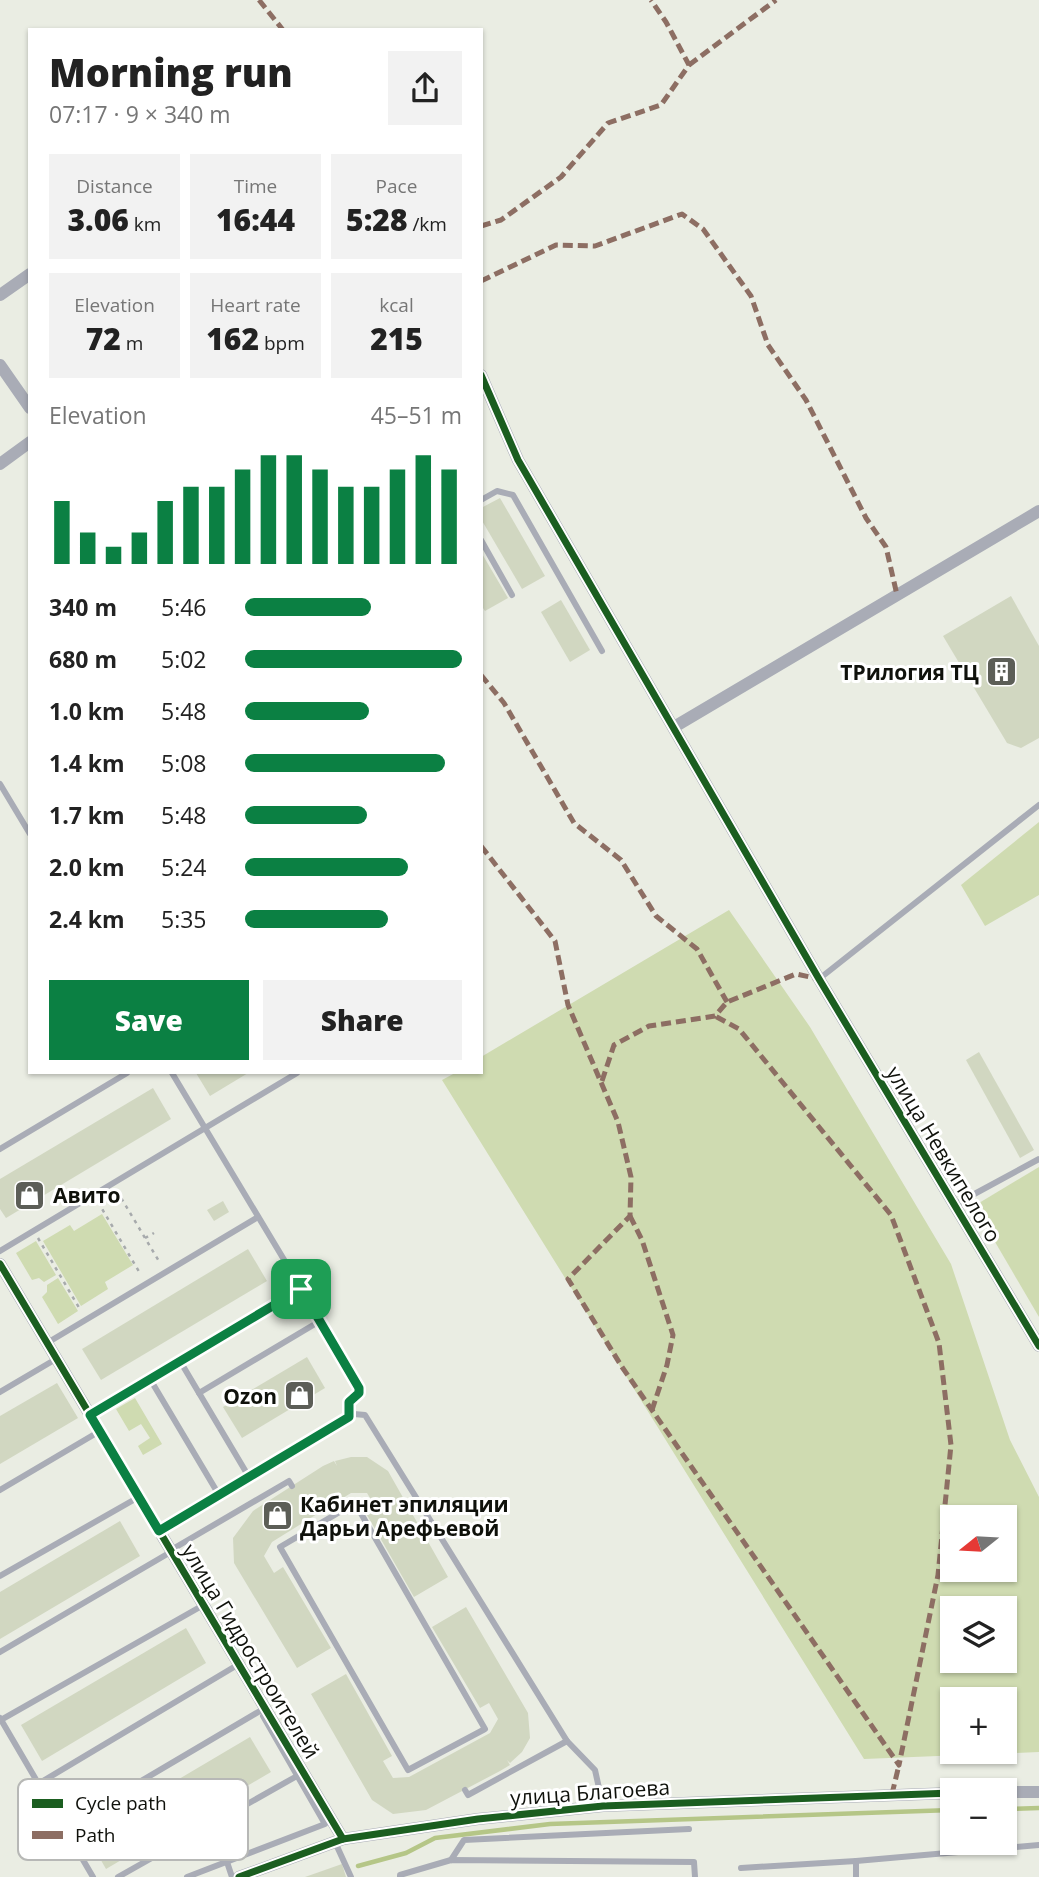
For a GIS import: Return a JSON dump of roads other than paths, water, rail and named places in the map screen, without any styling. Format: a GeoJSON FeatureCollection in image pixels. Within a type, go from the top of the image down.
{"type":"FeatureCollection","features":[{"type":"Feature","properties":{"kind":"street"},"geometry":{"type":"LineString","coordinates":[[0,295],[28,275]]}},
{"type":"Feature","properties":{"kind":"street"},"geometry":{"type":"LineString","coordinates":[[0,365],[28,405]]}},
{"type":"Feature","properties":{"kind":"street","name":"улица Невкипелого"},"geometry":{"type":"LineString","coordinates":[[483,380],[518,460],[819,979],[1039,1346]]}},
{"type":"Feature","properties":{"kind":"street"},"geometry":{"type":"LineString","coordinates":[[0,464],[28,445]]}},
{"type":"Feature","properties":{"kind":"street"},"geometry":{"type":"LineString","coordinates":[[674,727],[1039,511]]}},
{"type":"Feature","properties":{"kind":"street","name":"улица Гидростроителей"},"geometry":{"type":"LineString","coordinates":[[0,1264],[339,1840]]}},
{"type":"Feature","properties":{"kind":"street"},"geometry":{"type":"LineString","coordinates":[[1017,1792],[1039,1792]]}},
{"type":"Feature","properties":{"kind":"street","name":"улица Благоева"},"geometry":{"type":"LineString","coordinates":[[239,1877],[339,1840],[478,1819],[603,1806],[940,1793]]}},
{"type":"Feature","properties":{"kind":"lane"},"geometry":{"type":"LineString","coordinates":[[483,499],[497,491],[513,495],[602,651]]}},
{"type":"Feature","properties":{"kind":"lane"},"geometry":{"type":"LineString","coordinates":[[483,544],[512,595]]}},
{"type":"Feature","properties":{"kind":"lane"},"geometry":{"type":"LineString","coordinates":[[0,784],[28,831]]}},
{"type":"Feature","properties":{"kind":"lane"},"geometry":{"type":"LineString","coordinates":[[819,979],[1039,805]]}},
{"type":"Feature","properties":{"kind":"lane"},"geometry":{"type":"LineString","coordinates":[[0,1149],[125,1074]]}},
{"type":"Feature","properties":{"kind":"lane"},"geometry":{"type":"LineString","coordinates":[[173,1074],[359,1388],[359,1393],[349,1402],[349,1417]]}},
{"type":"Feature","properties":{"kind":"lane"},"geometry":{"type":"LineString","coordinates":[[0,1251],[295,1074]]}},
{"type":"Feature","properties":{"kind":"lane"},"geometry":{"type":"LineString","coordinates":[[954,1205],[1039,1159]]}},
{"type":"Feature","properties":{"kind":"lane"},"geometry":{"type":"LineString","coordinates":[[47,1343],[258,1217]]}},
{"type":"Feature","properties":{"kind":"lane"},"geometry":{"type":"LineString","coordinates":[[90,1415],[301,1289]]}},
{"type":"Feature","properties":{"kind":"lane"},"geometry":{"type":"LineString","coordinates":[[200,1393],[320,1321]]}},
{"type":"Feature","properties":{"kind":"lane"},"geometry":{"type":"LineString","coordinates":[[0,1392],[57,1359]]}},
{"type":"Feature","properties":{"kind":"lane"},"geometry":{"type":"LineString","coordinates":[[180,1361],[249,1477]]}},
{"type":"Feature","properties":{"kind":"lane"},"geometry":{"type":"LineString","coordinates":[[150,1379],[219,1495]]}},
{"type":"Feature","properties":{"kind":"lane"},"geometry":{"type":"LineString","coordinates":[[159,1531],[349,1417],[360,1413],[369,1419],[567,1741],[595,1770],[603,1806]]}},
{"type":"Feature","properties":{"kind":"lane"},"geometry":{"type":"LineString","coordinates":[[0,1490],[100,1432]]}},
{"type":"Feature","properties":{"kind":"lane"},"geometry":{"type":"LineString","coordinates":[[0,1652],[289,1481],[292,1486]]}},
{"type":"Feature","properties":{"kind":"lane"},"geometry":{"type":"LineString","coordinates":[[0,1576],[136,1496],[325,1824],[248,1854]]}},
{"type":"Feature","properties":{"kind":"lane"},"geometry":{"type":"LineString","coordinates":[[355,1503],[485,1728],[445,1754],[408,1770],[280,1547],[317,1525],[355,1503]]}},
{"type":"Feature","properties":{"kind":"lane"},"geometry":{"type":"LineString","coordinates":[[312,1517],[317,1525]]}},
{"type":"Feature","properties":{"kind":"lane"},"geometry":{"type":"LineString","coordinates":[[35,1779],[1,1719],[200,1607]]}},
{"type":"Feature","properties":{"kind":"lane"},"geometry":{"type":"LineString","coordinates":[[46,1779],[234,1667]]}},
{"type":"Feature","properties":{"kind":"lane"},"geometry":{"type":"LineString","coordinates":[[145,1779],[260,1711]]}},
{"type":"Feature","properties":{"kind":"lane"},"geometry":{"type":"LineString","coordinates":[[465,1790],[468,1795],[567,1741]]}},
{"type":"Feature","properties":{"kind":"lane"},"geometry":{"type":"LineString","coordinates":[[248,1804],[297,1776]]}},
{"type":"Feature","properties":{"kind":"lane"},"geometry":{"type":"LineString","coordinates":[[451,1860],[464,1840],[689,1829]]}},
{"type":"Feature","properties":{"kind":"lane"},"geometry":{"type":"LineString","coordinates":[[339,1840],[351,1877]]}},
{"type":"Feature","properties":{"kind":"lane"},"geometry":{"type":"LineString","coordinates":[[741,1868],[1039,1845]]}},
{"type":"Feature","properties":{"kind":"lane"},"geometry":{"type":"LineString","coordinates":[[83,1860],[93,1877]]}},
{"type":"Feature","properties":{"kind":"lane"},"geometry":{"type":"LineString","coordinates":[[118,1877],[148,1860]]}},
{"type":"Feature","properties":{"kind":"lane"},"geometry":{"type":"LineString","coordinates":[[187,1877],[232,1860]]}},
{"type":"Feature","properties":{"kind":"lane"},"geometry":{"type":"LineString","coordinates":[[392,1877],[451,1860],[694,1863],[695,1877]]}},
{"type":"Feature","properties":{"kind":"lane"},"geometry":{"type":"LineString","coordinates":[[856,1861],[856,1877]]}},
{"type":"Feature","properties":{"kind":"lane"},"geometry":{"type":"LineString","coordinates":[[227,1862],[232,1877]]}},
{"type":"Feature","properties":{"kind":"waterway"},"geometry":{"type":"LineString","coordinates":[[1017,1809],[1039,1808]]}},
{"type":"Feature","properties":{"kind":"waterway"},"geometry":{"type":"LineString","coordinates":[[358,1866],[406,1853],[435,1838],[550,1824],[940,1810]]}},
{"type":"Feature","properties":{"kind":"place","name":"ТРилогия ТЦ"},"geometry":{"type":"Point","coordinates":[1002,672]}},
{"type":"Feature","properties":{"kind":"place","name":"Авито"},"geometry":{"type":"Point","coordinates":[30,1195]}},
{"type":"Feature","properties":{"kind":"place","name":"Ozon"},"geometry":{"type":"Point","coordinates":[300,1396]}},
{"type":"Feature","properties":{"kind":"place","name":"Кабинет эпиляции Дарьи Арефьевой"},"geometry":{"type":"Point","coordinates":[277,1516]}}]}
